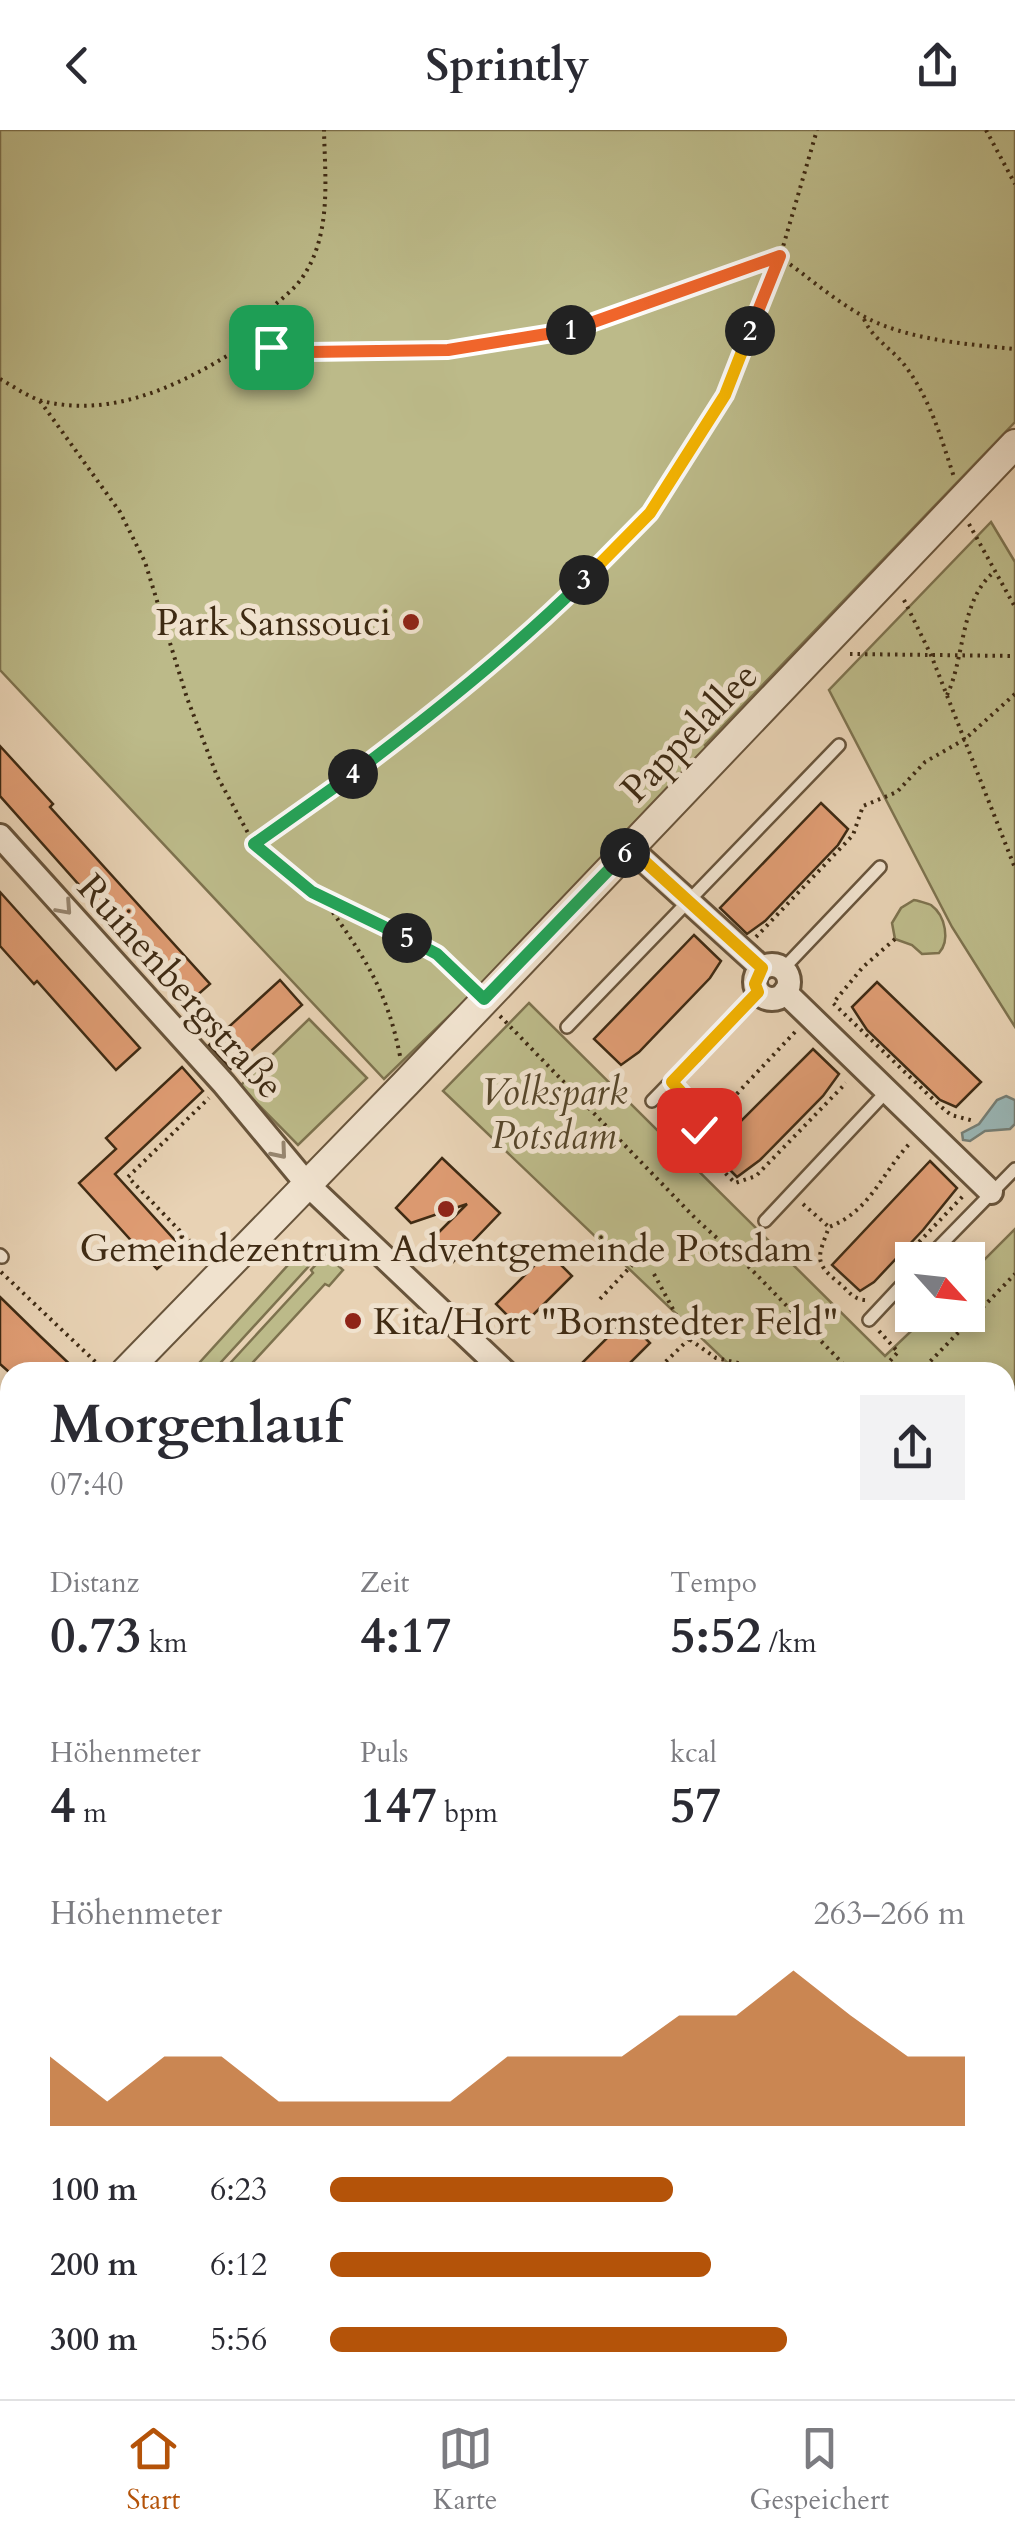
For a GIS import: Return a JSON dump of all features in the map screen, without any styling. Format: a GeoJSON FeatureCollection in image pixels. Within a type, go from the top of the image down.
{"type":"FeatureCollection","features":[{"type":"Feature","properties":{"kind":"street","name":"Pappelallee"},"geometry":{"type":"LineString","coordinates":[[135,1362],[1015,444]]}},
{"type":"Feature","properties":{"kind":"street","name":"Ruinenbergstraße"},"geometry":{"type":"LineString","coordinates":[[0,836],[224,1084],[307,1184],[494,1362]]}},
{"type":"Feature","properties":{"kind":"street"},"geometry":{"type":"LineString","coordinates":[[630,848],[743,951],[777,976],[810,1016],[985,1186]]}},
{"type":"Feature","properties":{"kind":"street"},"geometry":{"type":"LineString","coordinates":[[758,992],[767,998],[777,998],[777,976]]}},
{"type":"Feature","properties":{"kind":"lane"},"geometry":{"type":"LineString","coordinates":[[567,1026],[839,744]]}},
{"type":"Feature","properties":{"kind":"lane"},"geometry":{"type":"LineString","coordinates":[[777,976],[880,867]]}},
{"type":"Feature","properties":{"kind":"lane"},"geometry":{"type":"LineString","coordinates":[[652,1101],[758,992]]}},
{"type":"Feature","properties":{"kind":"lane"},"geometry":{"type":"LineString","coordinates":[[766,1220],[887,1091]]}},
{"type":"Feature","properties":{"kind":"lane"},"geometry":{"type":"LineString","coordinates":[[940,1242],[985,1186],[1015,1169]]}},
{"type":"Feature","properties":{"kind":"lane"},"geometry":{"type":"LineString","coordinates":[[868,1320],[895,1292]]}},
{"type":"Feature","properties":{"kind":"path"},"geometry":{"type":"LineString","coordinates":[[324,130],[326,208],[318,245],[302,278],[252,330],[254,338],[271,347],[308,352],[428,350],[556,335],[780,256]]}},
{"type":"Feature","properties":{"kind":"path"},"geometry":{"type":"LineString","coordinates":[[254,844],[448,702],[540,623],[650,513],[725,395],[780,256],[817,130]]}},
{"type":"Feature","properties":{"kind":"path"},"geometry":{"type":"LineString","coordinates":[[986,130],[1015,184]]}},
{"type":"Feature","properties":{"kind":"path"},"geometry":{"type":"LineString","coordinates":[[780,256],[864,316],[945,340],[1015,349]]}},
{"type":"Feature","properties":{"kind":"path"},"geometry":{"type":"LineString","coordinates":[[864,316],[876,337],[907,368],[932,412],[972,533],[1015,607]]}},
{"type":"Feature","properties":{"kind":"path"},"geometry":{"type":"LineString","coordinates":[[0,379],[40,401],[96,406],[148,395],[200,373],[254,338]]}},
{"type":"Feature","properties":{"kind":"path"},"geometry":{"type":"LineString","coordinates":[[40,401],[120,512],[144,562],[187,698],[217,776],[254,844],[312,892],[437,954],[841,1362]]}},
{"type":"Feature","properties":{"kind":"path"},"geometry":{"type":"LineString","coordinates":[[947,695],[984,580],[994,572]]}},
{"type":"Feature","properties":{"kind":"path"},"geometry":{"type":"LineString","coordinates":[[904,600],[931,655],[1015,868]]}},
{"type":"Feature","properties":{"kind":"path"},"geometry":{"type":"LineString","coordinates":[[816,653],[1015,656]]}},
{"type":"Feature","properties":{"kind":"path"},"geometry":{"type":"LineString","coordinates":[[743,951],[852,835],[864,806],[897,792],[925,762],[965,739],[1015,694]]}},
{"type":"Feature","properties":{"kind":"path"},"geometry":{"type":"LineString","coordinates":[[321,896],[386,997],[406,1083]]}},
{"type":"Feature","properties":{"kind":"path"},"geometry":{"type":"LineString","coordinates":[[861,1066],[756,1176],[735,1184],[698,1144],[707,1112],[731,1100],[819,1007],[834,1004],[895,939]]}},
{"type":"Feature","properties":{"kind":"path"},"geometry":{"type":"LineString","coordinates":[[834,1004],[939,1106],[951,1115],[974,1121]]}},
{"type":"Feature","properties":{"kind":"path"},"geometry":{"type":"LineString","coordinates":[[672,1082],[692,1104],[707,1112]]}},
{"type":"Feature","properties":{"kind":"path"},"geometry":{"type":"LineString","coordinates":[[221,1272],[128,1176],[224,1084]]}},
{"type":"Feature","properties":{"kind":"path"},"geometry":{"type":"LineString","coordinates":[[867,1300],[851,1296],[820,1267],[819,1255],[829,1228],[844,1222],[876,1192],[906,1147],[925,1128]]}},
{"type":"Feature","properties":{"kind":"path"},"geometry":{"type":"LineString","coordinates":[[921,1242],[985,1186]]}},
{"type":"Feature","properties":{"kind":"path"},"geometry":{"type":"LineString","coordinates":[[792,1194],[829,1228]]}},
{"type":"Feature","properties":{"kind":"path"},"geometry":{"type":"LineString","coordinates":[[600,1298],[634,1263]]}},
{"type":"Feature","properties":{"kind":"path"},"geometry":{"type":"LineString","coordinates":[[0,1272],[95,1362]]}},
{"type":"Feature","properties":{"kind":"path"},"geometry":{"type":"LineString","coordinates":[[654,1274],[688,1339],[729,1362]]}},
{"type":"Feature","properties":{"kind":"path"},"geometry":{"type":"LineString","coordinates":[[930,1362],[1015,1274]]}},
{"type":"Feature","properties":{"kind":"path"},"geometry":{"type":"LineString","coordinates":[[868,1320],[898,1352],[889,1362]]}},
{"type":"Feature","properties":{"kind":"path"},"geometry":{"type":"LineString","coordinates":[[665,1362],[688,1339]]}},
{"type":"Feature","properties":{"kind":"green space","name":"Park Sanssouci"},"geometry":{"type":"Polygon","coordinates":[[[0,130],[1015,130],[1015,422],[705,745],[715,758],[384,1079],[0,670],[0,130]]]}},
{"type":"Feature","properties":{"kind":"green space"},"geometry":{"type":"Polygon","coordinates":[[[991,522],[1015,562],[1015,1027],[952,927],[829,690],[991,522]]]}},
{"type":"Feature","properties":{"kind":"green space"},"geometry":{"type":"Polygon","coordinates":[[[914,900],[931,905],[940,915],[945,935],[939,953],[922,954],[912,945],[895,939],[892,923],[901,908],[914,900]]]}},
{"type":"Feature","properties":{"kind":"green space","name":"Volkspark Potsdam"},"geometry":{"type":"Polygon","coordinates":[[[529,1003],[885,1356],[910,1332],[985,1332],[985,1259],[1015,1229],[1015,1362],[727,1362],[443,1091],[529,1003]]]}},
{"type":"Feature","properties":{"kind":"green space"},"geometry":{"type":"Polygon","coordinates":[[[309,1019],[367,1078],[298,1145],[240,1086],[309,1019]]]}},
{"type":"Feature","properties":{"kind":"green space"},"geometry":{"type":"Polygon","coordinates":[[[308,1243],[320,1254],[221,1362],[200,1362],[308,1243]]]}},
{"type":"Feature","properties":{"kind":"green space"},"geometry":{"type":"Polygon","coordinates":[[[326,1254],[343,1270],[329,1286],[325,1284],[253,1362],[231,1362],[313,1273],[311,1270],[326,1254]]]}},
{"type":"Feature","properties":{"kind":"water"},"geometry":{"type":"Polygon","coordinates":[[[1006,1096],[1015,1100],[1015,1124],[1010,1129],[985,1131],[970,1141],[963,1140],[962,1133],[979,1124],[997,1100],[1006,1096]]]}},
{"type":"Feature","properties":{"kind":"building"},"geometry":{"type":"Polygon","coordinates":[[[0,746],[210,984],[186,1005],[0,796],[0,746]]]}},
{"type":"Feature","properties":{"kind":"building"},"geometry":{"type":"Polygon","coordinates":[[[821,803],[848,829],[838,845],[765,921],[747,934],[720,908],[821,803]]]}},
{"type":"Feature","properties":{"kind":"building"},"geometry":{"type":"Polygon","coordinates":[[[0,892],[140,1048],[116,1070],[37,981],[34,984],[0,946],[0,892]]]}},
{"type":"Feature","properties":{"kind":"building"},"geometry":{"type":"Polygon","coordinates":[[[694,935],[721,961],[710,978],[639,1052],[621,1065],[594,1039],[694,935]]]}},
{"type":"Feature","properties":{"kind":"building"},"geometry":{"type":"Polygon","coordinates":[[[280,980],[302,1005],[231,1069],[209,1045],[280,980]]]}},
{"type":"Feature","properties":{"kind":"building"},"geometry":{"type":"Polygon","coordinates":[[[877,982],[981,1082],[956,1107],[940,1100],[867,1030],[852,1007],[877,982]]]}},
{"type":"Feature","properties":{"kind":"building"},"geometry":{"type":"Polygon","coordinates":[[[813,1049],[839,1074],[823,1096],[760,1160],[737,1177],[711,1151],[813,1049]]]}},
{"type":"Feature","properties":{"kind":"building"},"geometry":{"type":"Polygon","coordinates":[[[182,1067],[203,1091],[115,1174],[181,1247],[157,1269],[79,1183],[116,1149],[106,1138],[182,1067]]]}},
{"type":"Feature","properties":{"kind":"building","name":"Gemeindezentrum Adventgemeinde Potsdam"},"geometry":{"type":"Polygon","coordinates":[[[442,1158],[500,1213],[453,1262],[430,1241],[467,1204],[411,1223],[396,1208],[442,1158]]]}},
{"type":"Feature","properties":{"kind":"building"},"geometry":{"type":"Polygon","coordinates":[[[930,1161],[957,1188],[912,1242],[895,1242],[895,1260],[860,1291],[832,1265],[930,1161]]]}},
{"type":"Feature","properties":{"kind":"building"},"geometry":{"type":"Polygon","coordinates":[[[548,1252],[572,1276],[520,1328],[496,1304],[548,1252]]]}},
{"type":"Feature","properties":{"kind":"building"},"geometry":{"type":"Polygon","coordinates":[[[0,1297],[68,1362],[0,1362],[0,1297]]]}},
{"type":"Feature","properties":{"kind":"building"},"geometry":{"type":"Polygon","coordinates":[[[626,1319],[650,1343],[631,1362],[583,1362],[626,1319]]]}},
{"type":"Feature","properties":{"kind":"place","name":"Park Sanssouci"},"geometry":{"type":"Point","coordinates":[411,622]}},
{"type":"Feature","properties":{"kind":"place","name":"Gemeindezentrum Adventgemeinde Potsdam"},"geometry":{"type":"Point","coordinates":[446,1209]}},
{"type":"Feature","properties":{"kind":"place","name":"Kita/Hort \"Bornstedter Feld\""},"geometry":{"type":"Point","coordinates":[353,1321]}},
{"type":"Feature","properties":{"kind":"route"},"geometry":{"type":"LineString","coordinates":[[271,347],[308,352],[448,350],[556,335],[780,256],[725,395],[650,513],[540,623],[448,702],[254,844],[312,892],[437,954],[484,999],[630,848],[762,968],[756,975],[758,992],[672,1082],[692,1104],[707,1112],[699,1130]]}}]}
